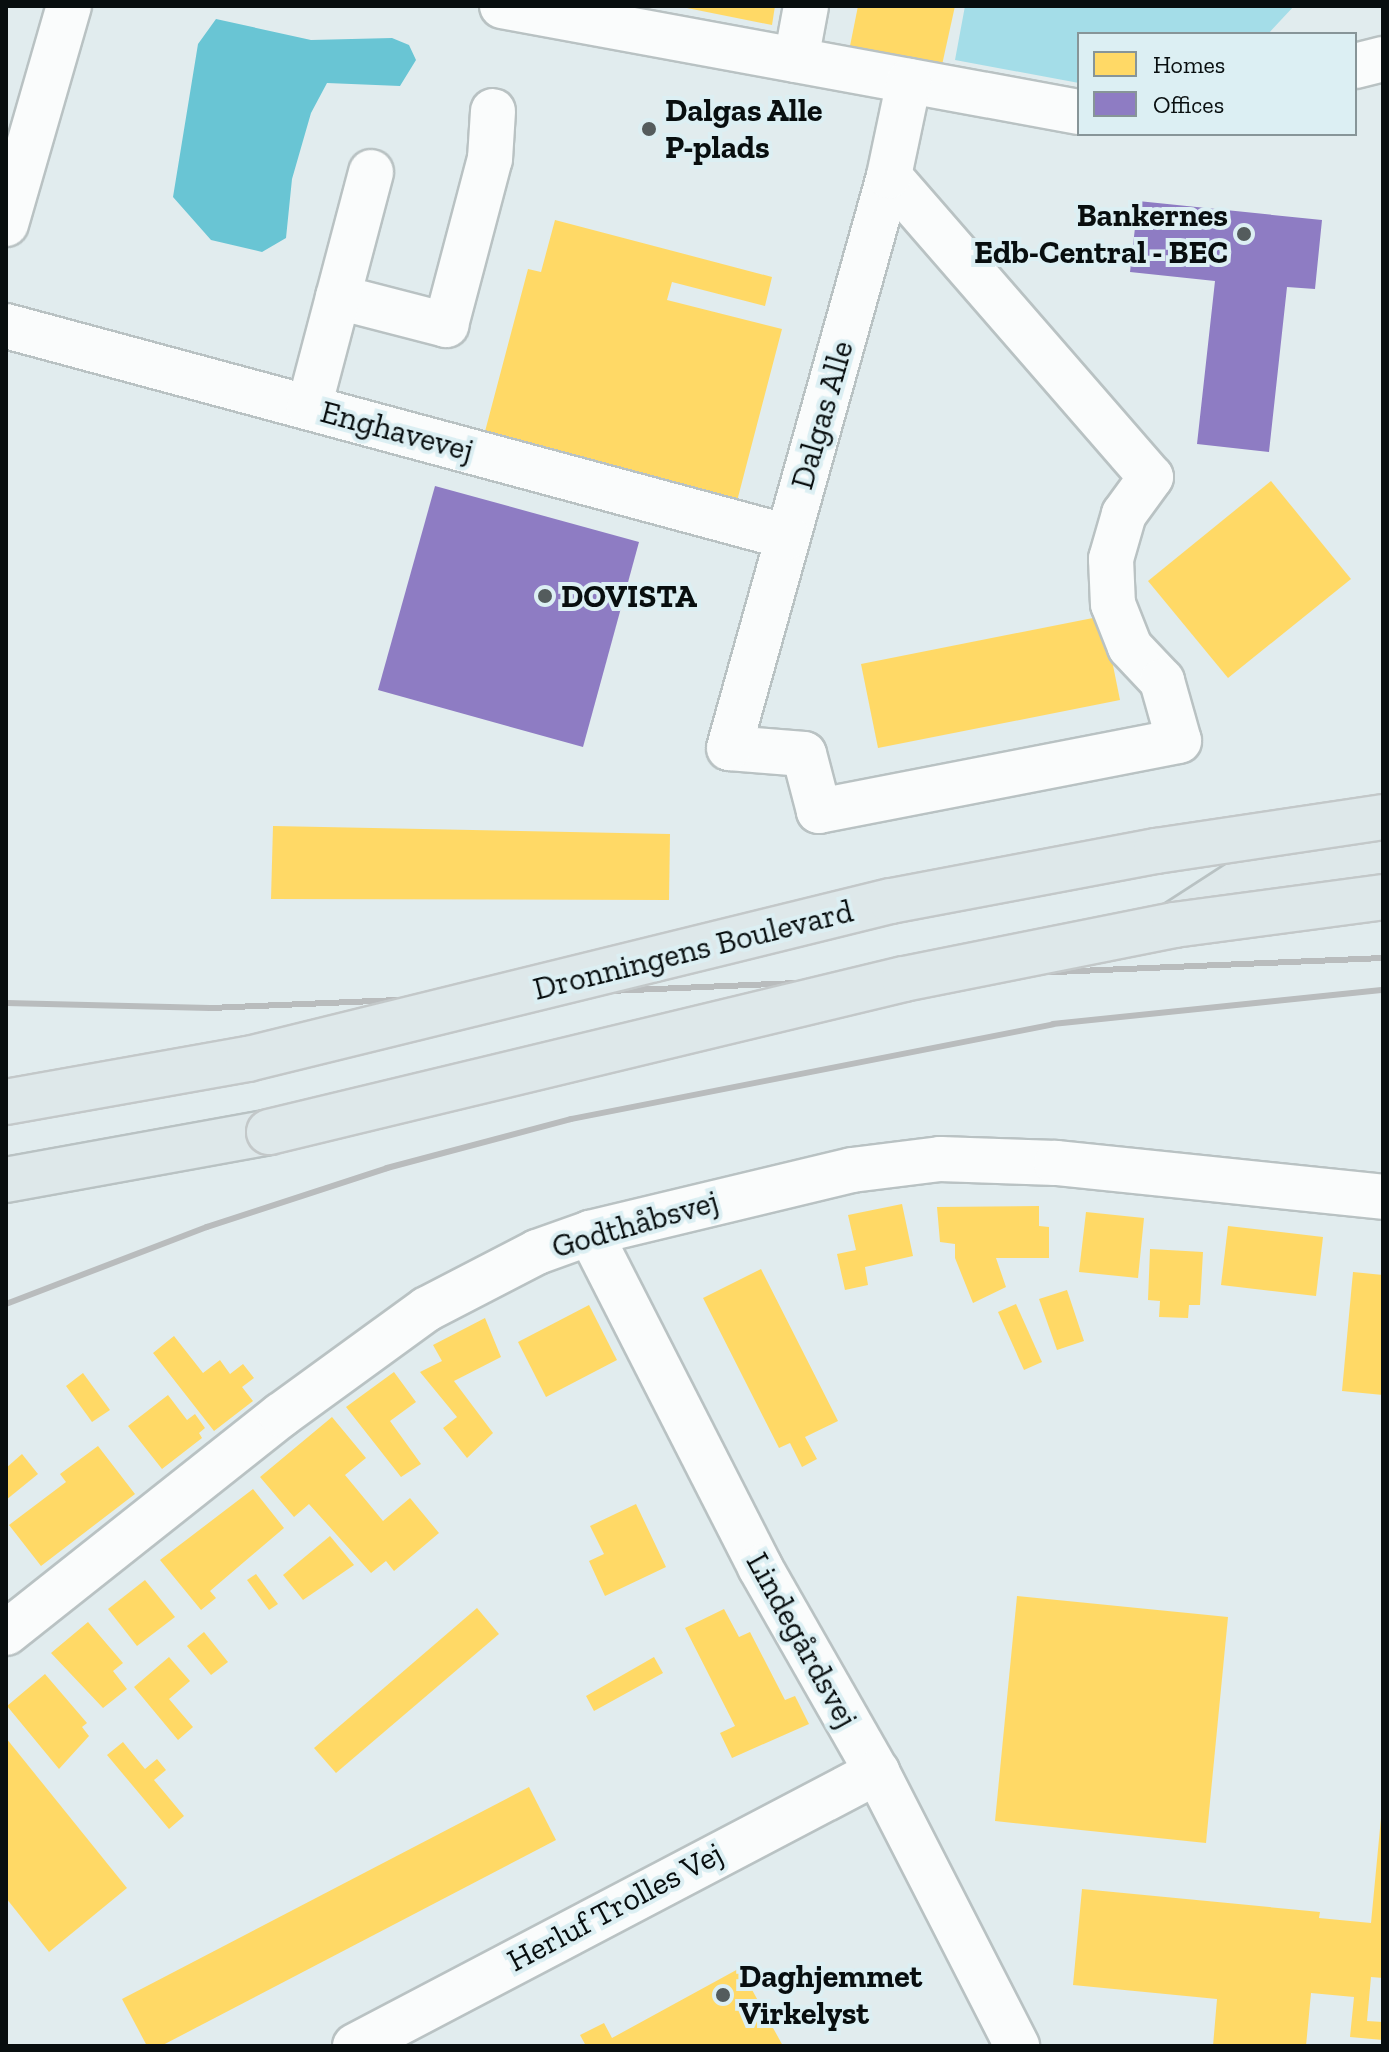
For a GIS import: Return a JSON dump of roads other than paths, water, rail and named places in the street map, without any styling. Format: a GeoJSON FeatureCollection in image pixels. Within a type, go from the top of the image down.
{"type":"FeatureCollection","features":[{"type":"Feature","properties":{"kind":"main road","name":"Dronningens Boulevard"},"geometry":{"type":"LineString","coordinates":[[6,1102],[248,1059],[891,901],[1156,851],[1383,817]]}},
{"type":"Feature","properties":{"kind":"main road"},"geometry":{"type":"LineString","coordinates":[[1174,925],[1245,879],[1383,861]]}},
{"type":"Feature","properties":{"kind":"main road"},"geometry":{"type":"LineString","coordinates":[[6,1180],[269,1132],[904,979],[1174,925],[1383,897]]}},
{"type":"Feature","properties":{"kind":"street"},"geometry":{"type":"LineString","coordinates":[[6,224],[69,6]]}},
{"type":"Feature","properties":{"kind":"street"},"geometry":{"type":"LineString","coordinates":[[502,6],[1077,112]]}},
{"type":"Feature","properties":{"kind":"street"},"geometry":{"type":"LineString","coordinates":[[796,60],[806,6]]}},
{"type":"Feature","properties":{"kind":"street"},"geometry":{"type":"LineString","coordinates":[[1357,66],[1383,59]]}},
{"type":"Feature","properties":{"kind":"street","name":"Dalgas Alle"},"geometry":{"type":"LineString","coordinates":[[889,176],[1151,477],[1124,514],[1111,559],[1113,604],[1130,647],[1162,681],[1179,741],[819,811],[804,754],[729,748],[889,176],[909,81]]}},
{"type":"Feature","properties":{"kind":"street"},"geometry":{"type":"LineString","coordinates":[[338,297],[446,325],[490,159],[493,111]]}},
{"type":"Feature","properties":{"kind":"street"},"geometry":{"type":"LineString","coordinates":[[309,407],[371,172]]}},
{"type":"Feature","properties":{"kind":"street","name":"Enghavevej"},"geometry":{"type":"LineString","coordinates":[[6,326],[788,537]]}},
{"type":"Feature","properties":{"kind":"street","name":"Godthåbsvej"},"geometry":{"type":"LineString","coordinates":[[6,1633],[281,1415],[427,1309],[537,1252],[590,1233],[852,1170],[940,1159],[1056,1163],[1383,1197]]}},
{"type":"Feature","properties":{"kind":"street","name":"Lindegårdsvej"},"geometry":{"type":"LineString","coordinates":[[590,1233],[760,1567],[877,1772],[1017,2046]]}},
{"type":"Feature","properties":{"kind":"street","name":"Herluf Trolles Vej"},"geometry":{"type":"LineString","coordinates":[[355,2046],[877,1772]]}},
{"type":"Feature","properties":{"kind":"railway"},"geometry":{"type":"LineString","coordinates":[[6,1003],[210,1008],[1383,958]]}},
{"type":"Feature","properties":{"kind":"railway"},"geometry":{"type":"LineString","coordinates":[[6,1304],[207,1227],[387,1168],[571,1119],[1053,1024],[1383,990]]}},
{"type":"Feature","properties":{"kind":"place","name":"Dalgas Alle P-plads"},"geometry":{"type":"Point","coordinates":[649,129]}},
{"type":"Feature","properties":{"kind":"place","name":"Bankernes Edb-Central - BEC"},"geometry":{"type":"Point","coordinates":[1244,234]}},
{"type":"Feature","properties":{"kind":"place","name":"DOVISTA"},"geometry":{"type":"Point","coordinates":[545,596]}},
{"type":"Feature","properties":{"kind":"place","name":"Daghjemmet Virkelyst"},"geometry":{"type":"Point","coordinates":[723,1995]}}]}
